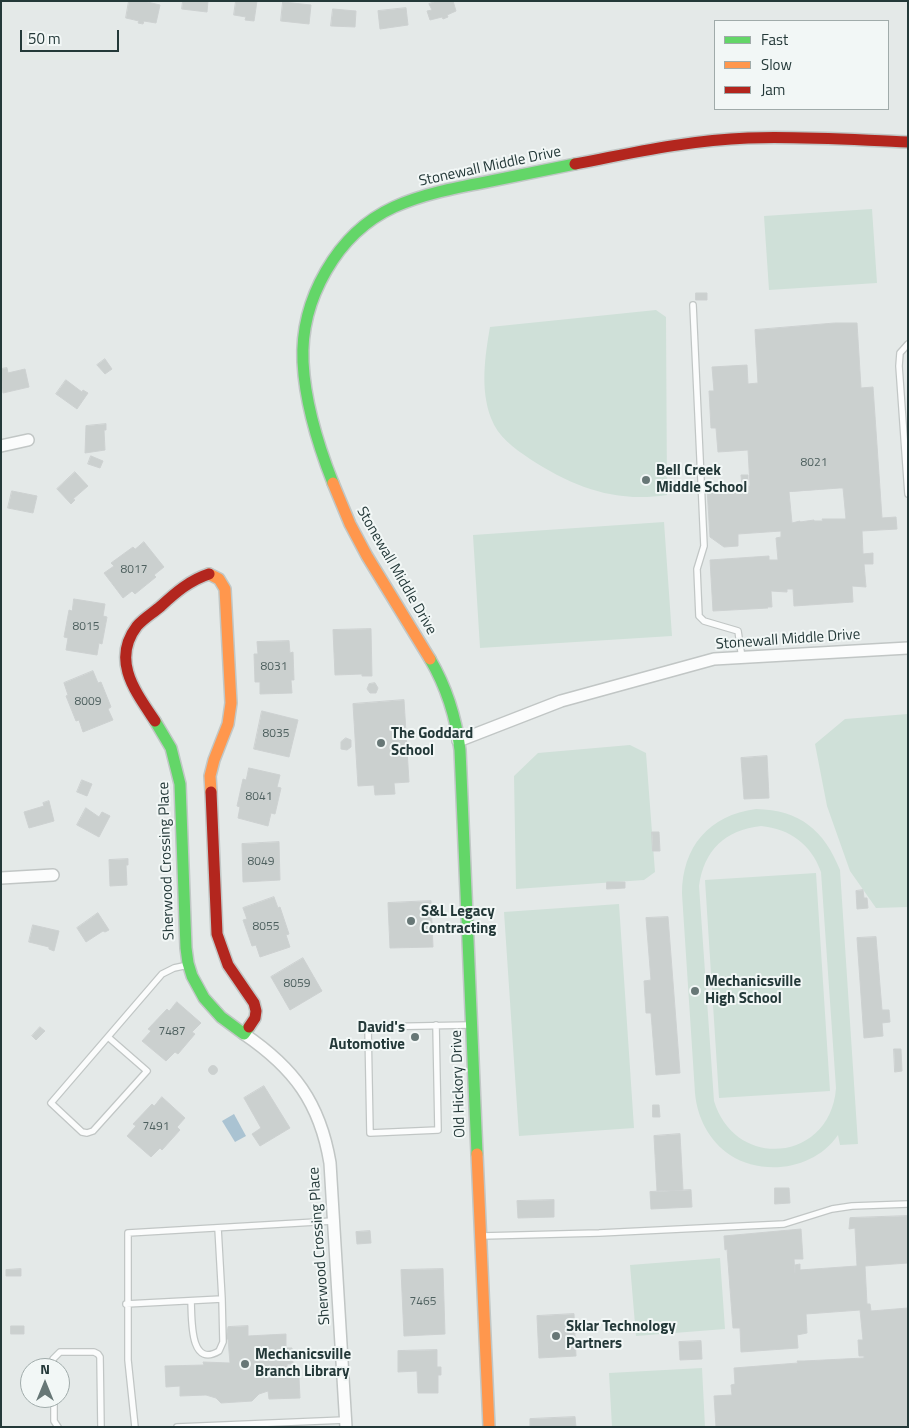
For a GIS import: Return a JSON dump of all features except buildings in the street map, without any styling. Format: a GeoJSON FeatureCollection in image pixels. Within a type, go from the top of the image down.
{"type":"FeatureCollection","features":[{"type":"Feature","properties":{"kind":"street","name":"Stonewall Middle Drive"},"geometry":{"type":"LineString","coordinates":[[908,142],[819,138],[747,138],[700,142],[650,149],[441,191],[414,199],[388,210],[369,222],[352,237],[333,259],[321,280],[312,302],[303,361],[306,385],[318,438],[345,511],[360,544],[435,668],[446,690],[455,714],[458,741],[561,701],[714,659],[908,648]]}},
{"type":"Feature","properties":{"kind":"street"},"geometry":{"type":"LineString","coordinates":[[1,446],[28,440]]}},
{"type":"Feature","properties":{"kind":"street","name":"Sherwood Crossing Place"},"geometry":{"type":"LineString","coordinates":[[244,1034],[256,1018],[254,1003],[228,965],[217,934],[210,776],[228,724],[231,703],[225,589],[222,581],[216,576],[209,574],[201,576],[167,600],[137,626],[127,646],[125,659],[130,681],[169,745],[176,764],[180,784],[186,948],[193,982],[202,998],[215,1012],[229,1025],[274,1057],[292,1075],[310,1100],[327,1144],[334,1221],[345,1423]]}},
{"type":"Feature","properties":{"kind":"street","name":"Old Hickory Drive"},"geometry":{"type":"LineString","coordinates":[[458,741],[463,812],[489,1427]]}},
{"type":"Feature","properties":{"kind":"street"},"geometry":{"type":"LineString","coordinates":[[1,878],[53,875]]}},
{"type":"Feature","properties":{"kind":"lane"},"geometry":{"type":"LineString","coordinates":[[693,305],[704,546],[697,569],[699,616],[704,621],[738,631],[742,658]]}},
{"type":"Feature","properties":{"kind":"lane"},"geometry":{"type":"LineString","coordinates":[[908,344],[900,353],[899,366],[908,494]]}},
{"type":"Feature","properties":{"kind":"lane"},"geometry":{"type":"LineString","coordinates":[[108,1037],[147,1071],[93,1131],[82,1132],[51,1102],[162,974],[174,968],[188,965]]}},
{"type":"Feature","properties":{"kind":"lane"},"geometry":{"type":"LineString","coordinates":[[436,1025],[438,1130],[370,1133],[368,1027],[436,1025],[472,1024]]}},
{"type":"Feature","properties":{"kind":"lane"},"geometry":{"type":"LineString","coordinates":[[480,1236],[599,1233],[784,1224],[832,1209],[852,1206],[908,1204]]}},
{"type":"Feature","properties":{"kind":"lane"},"geometry":{"type":"LineString","coordinates":[[135,1427],[128,1360],[126,1304],[129,1278],[128,1233],[334,1221]]}},
{"type":"Feature","properties":{"kind":"lane"},"geometry":{"type":"LineString","coordinates":[[191,1301],[194,1344],[202,1353],[209,1354],[219,1351],[223,1342],[218,1228]]}},
{"type":"Feature","properties":{"kind":"lane"},"geometry":{"type":"LineString","coordinates":[[126,1304],[222,1299]]}},
{"type":"Feature","properties":{"kind":"lane"},"geometry":{"type":"LineString","coordinates":[[54,1358],[60,1352],[94,1352],[98,1354],[100,1358],[101,1427]]}},
{"type":"Feature","properties":{"kind":"lane"},"geometry":{"type":"LineString","coordinates":[[54,1408],[54,1421],[58,1427]]}},
{"type":"Feature","properties":{"kind":"lane"},"geometry":{"type":"LineString","coordinates":[[177,1427],[345,1423]]}},
{"type":"Feature","properties":{"kind":"shaded area"},"geometry":{"type":"Polygon","coordinates":[[[872,209],[877,283],[769,290],[764,216],[872,209]]]}},
{"type":"Feature","properties":{"kind":"shaded area"},"geometry":{"type":"Polygon","coordinates":[[[656,310],[666,317],[667,495],[630,497],[612,495],[579,485],[562,478],[530,459],[512,446],[498,431],[491,418],[485,384],[485,361],[490,327],[656,310]]]}},
{"type":"Feature","properties":{"kind":"shaded area"},"geometry":{"type":"Polygon","coordinates":[[[664,522],[672,636],[480,648],[473,535],[664,522]]]}},
{"type":"Feature","properties":{"kind":"shaded area"},"geometry":{"type":"Polygon","coordinates":[[[908,714],[908,907],[876,908],[850,871],[827,806],[815,744],[845,719],[908,714]]]}},
{"type":"Feature","properties":{"kind":"shaded area"},"geometry":{"type":"Polygon","coordinates":[[[630,745],[646,753],[655,872],[644,880],[516,889],[514,776],[538,753],[630,745]]]}},
{"type":"Feature","properties":{"kind":"shaded area"},"geometry":{"type":"Polygon","coordinates":[[[756,809],[772,810],[798,818],[818,833],[834,856],[840,870],[858,1144],[840,1145],[838,1135],[828,1147],[816,1156],[788,1166],[758,1166],[743,1162],[730,1155],[710,1136],[701,1119],[696,1102],[682,894],[683,877],[693,848],[701,836],[712,826],[739,812],[756,809]],[[761,826],[748,828],[727,837],[718,844],[706,862],[699,886],[714,1101],[725,1124],[742,1139],[761,1147],[781,1148],[801,1143],[818,1131],[830,1112],[836,1088],[821,872],[817,862],[805,846],[790,834],[761,826]]]}},
{"type":"Feature","properties":{"kind":"shaded area"},"geometry":{"type":"Polygon","coordinates":[[[816,873],[830,1091],[719,1098],[705,880],[816,873]]]}},
{"type":"Feature","properties":{"kind":"shaded area"},"geometry":{"type":"Polygon","coordinates":[[[619,904],[634,1128],[519,1136],[504,912],[619,904]]]}},
{"type":"Feature","properties":{"kind":"shaded area"},"geometry":{"type":"Polygon","coordinates":[[[720,1258],[725,1329],[636,1336],[630,1265],[720,1258]]]}},
{"type":"Feature","properties":{"kind":"shaded area"},"geometry":{"type":"Polygon","coordinates":[[[702,1368],[705,1427],[612,1427],[609,1373],[702,1368]]]}},
{"type":"Feature","properties":{"kind":"water"},"geometry":{"type":"Polygon","coordinates":[[[234,1114],[246,1136],[235,1142],[222,1121],[234,1114]]]}},
{"type":"Feature","properties":{"kind":"traffic: fast"},"geometry":{"type":"LineString","coordinates":[[333,483],[313,424],[306,393],[303,362],[308,315],[315,293],[339,251],[355,233],[374,219],[405,202],[450,189],[575,164]]}},
{"type":"Feature","properties":{"kind":"traffic: fast"},"geometry":{"type":"LineString","coordinates":[[430,659],[450,703],[460,750],[477,1154]]}},
{"type":"Feature","properties":{"kind":"traffic: fast"},"geometry":{"type":"LineString","coordinates":[[155,721],[171,748],[180,784],[188,963],[192,976],[204,998],[221,1017],[244,1034],[249,1027]]}},
{"type":"Feature","properties":{"kind":"traffic: slow"},"geometry":{"type":"LineString","coordinates":[[333,483],[350,524],[367,556],[430,659]]}},
{"type":"Feature","properties":{"kind":"traffic: slow"},"geometry":{"type":"LineString","coordinates":[[209,574],[219,579],[225,589],[231,703],[228,724],[210,776],[211,792]]}},
{"type":"Feature","properties":{"kind":"traffic: slow"},"geometry":{"type":"LineString","coordinates":[[477,1154],[489,1427]]}},
{"type":"Feature","properties":{"kind":"traffic: jam"},"geometry":{"type":"LineString","coordinates":[[575,164],[661,148],[726,139],[828,138],[908,142]]}},
{"type":"Feature","properties":{"kind":"traffic: jam"},"geometry":{"type":"LineString","coordinates":[[155,721],[140,698],[129,675],[126,663],[129,639],[140,623],[177,592],[189,583],[209,574]]}},
{"type":"Feature","properties":{"kind":"traffic: jam"},"geometry":{"type":"LineString","coordinates":[[211,792],[217,934],[228,965],[254,1003],[255,1018],[249,1027]]}},
{"type":"Feature","properties":{"kind":"place","name":"Bell Creek Middle School"},"geometry":{"type":"Point","coordinates":[646,480]}},
{"type":"Feature","properties":{"kind":"place","name":"The Goddard School"},"geometry":{"type":"Point","coordinates":[381,743]}},
{"type":"Feature","properties":{"kind":"place","name":"S&L Legacy Contracting"},"geometry":{"type":"Point","coordinates":[411,921]}},
{"type":"Feature","properties":{"kind":"place","name":"Mechanicsville High School"},"geometry":{"type":"Point","coordinates":[695,991]}},
{"type":"Feature","properties":{"kind":"place","name":"David's Automotive"},"geometry":{"type":"Point","coordinates":[415,1037]}},
{"type":"Feature","properties":{"kind":"place","name":"Sklar Technology Partners"},"geometry":{"type":"Point","coordinates":[556,1336]}},
{"type":"Feature","properties":{"kind":"place","name":"Mechanicsville Branch Library"},"geometry":{"type":"Point","coordinates":[245,1364]}}]}
